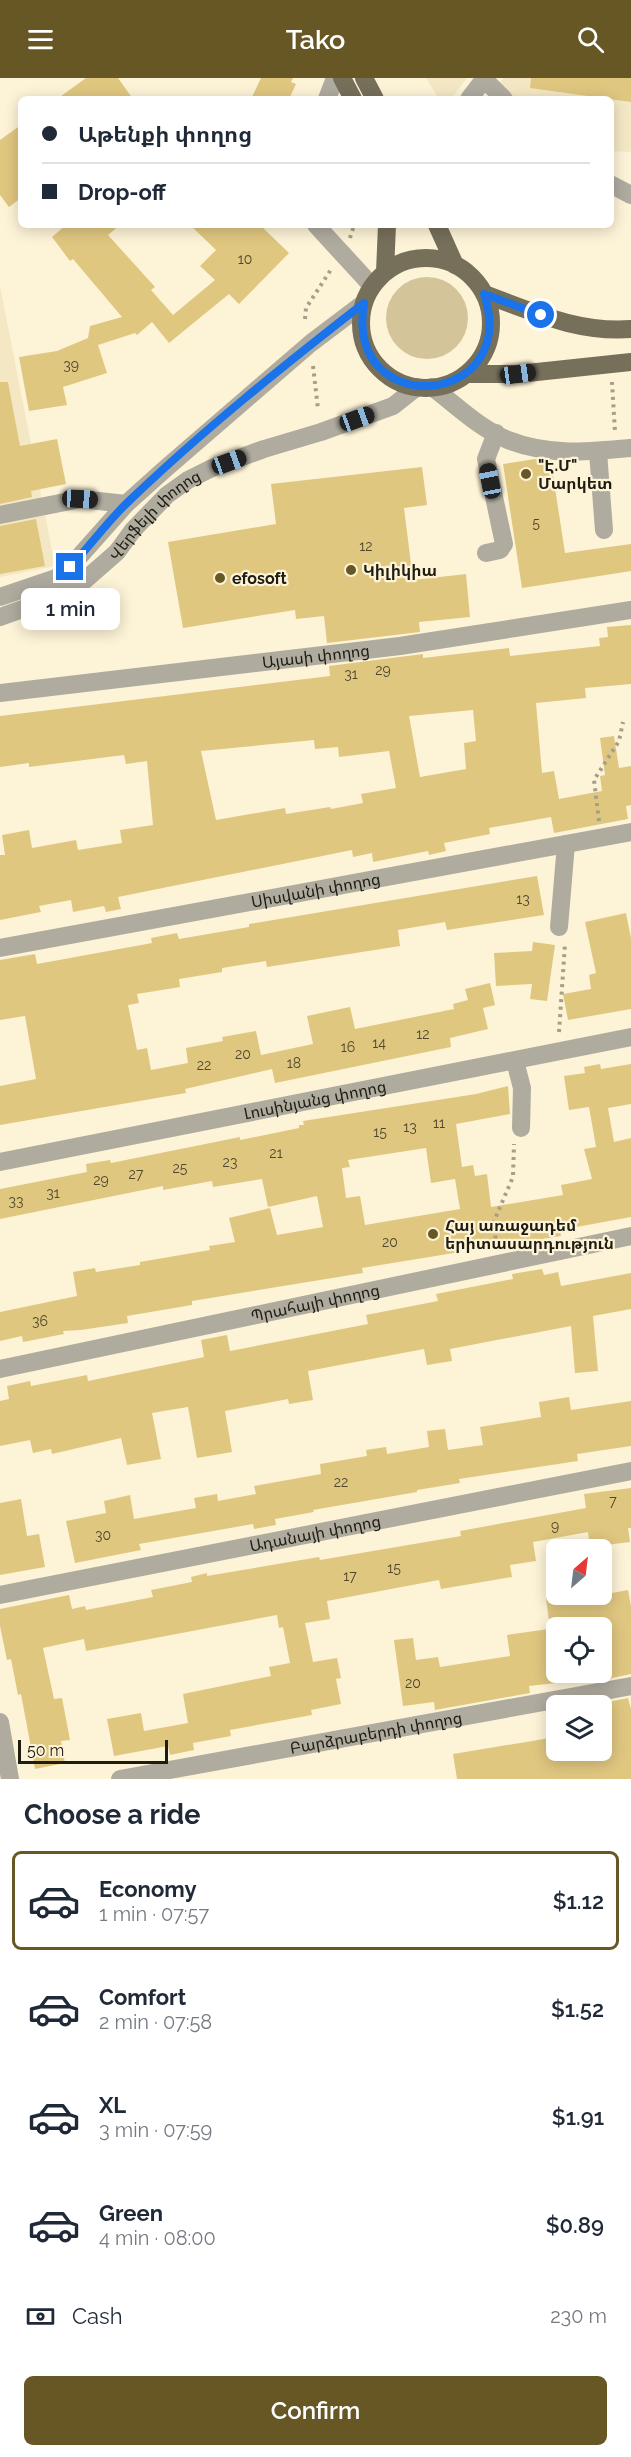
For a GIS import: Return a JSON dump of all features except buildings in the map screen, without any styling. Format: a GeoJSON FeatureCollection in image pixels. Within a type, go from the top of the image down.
{"type":"FeatureCollection","features":[{"type":"Feature","properties":{"kind":"main road"},"geometry":{"type":"LineString","coordinates":[[342,78],[351,96]]}},
{"type":"Feature","properties":{"kind":"main road"},"geometry":{"type":"LineString","coordinates":[[364,78],[373,96]]}},
{"type":"Feature","properties":{"kind":"main road"},"geometry":{"type":"LineString","coordinates":[[385,272],[387,228]]}},
{"type":"Feature","properties":{"kind":"main road"},"geometry":{"type":"LineString","coordinates":[[438,228],[455,265]]}},
{"type":"Feature","properties":{"kind":"main road"},"geometry":{"type":"LineString","coordinates":[[418,258],[437,259],[455,265],[472,277],[484,294],[489,311],[490,329],[486,346],[478,361],[456,381],[425,387],[399,382],[383,372],[370,358],[363,340],[361,321],[364,303],[372,286],[385,272],[401,263],[418,258]]}},
{"type":"Feature","properties":{"kind":"main road"},"geometry":{"type":"LineString","coordinates":[[484,294],[560,322],[605,331],[631,329]]}},
{"type":"Feature","properties":{"kind":"main road"},"geometry":{"type":"LineString","coordinates":[[466,374],[518,374],[631,362]]}},
{"type":"Feature","properties":{"kind":"street"},"geometry":{"type":"LineString","coordinates":[[328,96],[335,78]]}},
{"type":"Feature","properties":{"kind":"street"},"geometry":{"type":"LineString","coordinates":[[472,96],[485,78],[501,96]]}},
{"type":"Feature","properties":{"kind":"street"},"geometry":{"type":"LineString","coordinates":[[614,186],[631,195]]}},
{"type":"Feature","properties":{"kind":"street"},"geometry":{"type":"LineString","coordinates":[[319,228],[372,286]]}},
{"type":"Feature","properties":{"kind":"street"},"geometry":{"type":"LineString","coordinates":[[0,597],[56,578],[70,567],[126,504],[311,344],[364,303]]}},
{"type":"Feature","properties":{"kind":"street"},"geometry":{"type":"LineString","coordinates":[[425,387],[507,439],[538,448],[581,453],[631,448]]}},
{"type":"Feature","properties":{"kind":"street","name":"Վերֆելի փողոց"},"geometry":{"type":"LineString","coordinates":[[0,617],[59,596],[86,580],[117,552],[133,530],[167,495],[188,480],[223,464],[393,406],[425,387]]}},
{"type":"Feature","properties":{"kind":"street"},"geometry":{"type":"LineString","coordinates":[[486,553],[500,550],[504,544],[486,459],[496,433]]}},
{"type":"Feature","properties":{"kind":"street"},"geometry":{"type":"LineString","coordinates":[[598,452],[604,530]]}},
{"type":"Feature","properties":{"kind":"street"},"geometry":{"type":"LineString","coordinates":[[0,515],[80,499],[126,504]]}},
{"type":"Feature","properties":{"kind":"street","name":"Այասի փողոց"},"geometry":{"type":"LineString","coordinates":[[0,693],[400,646],[631,610]]}},
{"type":"Feature","properties":{"kind":"street","name":"Սիսվանի փողոց"},"geometry":{"type":"LineString","coordinates":[[0,948],[631,832]]}},
{"type":"Feature","properties":{"kind":"street"},"geometry":{"type":"LineString","coordinates":[[559,927],[566,844]]}},
{"type":"Feature","properties":{"kind":"street","name":"Լուսինյանց փողոց"},"geometry":{"type":"LineString","coordinates":[[0,1162],[631,1037]]}},
{"type":"Feature","properties":{"kind":"street"},"geometry":{"type":"LineString","coordinates":[[515,1061],[522,1088],[521,1128]]}},
{"type":"Feature","properties":{"kind":"street","name":"Պրահայի փողոց"},"geometry":{"type":"LineString","coordinates":[[0,1369],[631,1236]]}},
{"type":"Feature","properties":{"kind":"street","name":"Ադանայի փողոց"},"geometry":{"type":"LineString","coordinates":[[0,1595],[631,1471]]}},
{"type":"Feature","properties":{"kind":"street","name":"Բարձրաբերդի փողոց"},"geometry":{"type":"LineString","coordinates":[[120,1779],[631,1686]]}},
{"type":"Feature","properties":{"kind":"street"},"geometry":{"type":"LineString","coordinates":[[0,1722],[10,1779]]}},
{"type":"Feature","properties":{"kind":"path"},"geometry":{"type":"LineString","coordinates":[[305,319],[306,308],[342,253],[353,228]]}},
{"type":"Feature","properties":{"kind":"path"},"geometry":{"type":"LineString","coordinates":[[313,362],[318,409]]}},
{"type":"Feature","properties":{"kind":"path"},"geometry":{"type":"LineString","coordinates":[[612,378],[613,408]]}},
{"type":"Feature","properties":{"kind":"path"},"geometry":{"type":"LineString","coordinates":[[600,837],[594,780],[619,741],[623,722]]}},
{"type":"Feature","properties":{"kind":"path"},"geometry":{"type":"LineString","coordinates":[[558,1052],[565,939],[559,927]]}},
{"type":"Feature","properties":{"kind":"path"},"geometry":{"type":"LineString","coordinates":[[501,1263],[496,1247],[494,1221],[513,1177],[515,1135],[521,1128]]}},
{"type":"Feature","properties":{"kind":"shaded area"},"geometry":{"type":"Polygon","coordinates":[[[426,78],[467,78],[453,96],[437,96],[426,78]]]}},
{"type":"Feature","properties":{"kind":"shaded area"},"geometry":{"type":"Polygon","coordinates":[[[504,78],[631,78],[631,152],[614,151],[614,96],[510,96],[499,84],[504,78]]]}},
{"type":"Feature","properties":{"kind":"shaded area"},"geometry":{"type":"Polygon","coordinates":[[[427,277],[443,281],[456,289],[464,302],[468,318],[464,334],[456,347],[443,355],[427,359],[411,355],[398,347],[390,334],[386,318],[390,302],[398,289],[411,281],[427,277]]]}},
{"type":"Feature","properties":{"kind":"shaded area"},"geometry":{"type":"Polygon","coordinates":[[[0,286],[55,566],[0,577],[0,286]]]}},
{"type":"Feature","properties":{"kind":"place","name":"\"Է.Մ\" Մարկետ"},"geometry":{"type":"Point","coordinates":[526,474]}},
{"type":"Feature","properties":{"kind":"place","name":"Կիլիկիա"},"geometry":{"type":"Point","coordinates":[351,570]}},
{"type":"Feature","properties":{"kind":"place","name":"efosoft"},"geometry":{"type":"Point","coordinates":[220,578]}},
{"type":"Feature","properties":{"kind":"place","name":"Հայ առաջադեմ երիտասարդություն"},"geometry":{"type":"Point","coordinates":[433,1234]}},
{"type":"Feature","properties":{"kind":"route"},"geometry":{"type":"LineString","coordinates":[[70,567],[126,504],[311,344],[364,303],[361,321],[363,340],[370,358],[383,372],[399,382],[417,387],[432,387],[456,381],[478,361],[486,346],[490,329],[489,311],[484,294],[541,315]]}}]}
